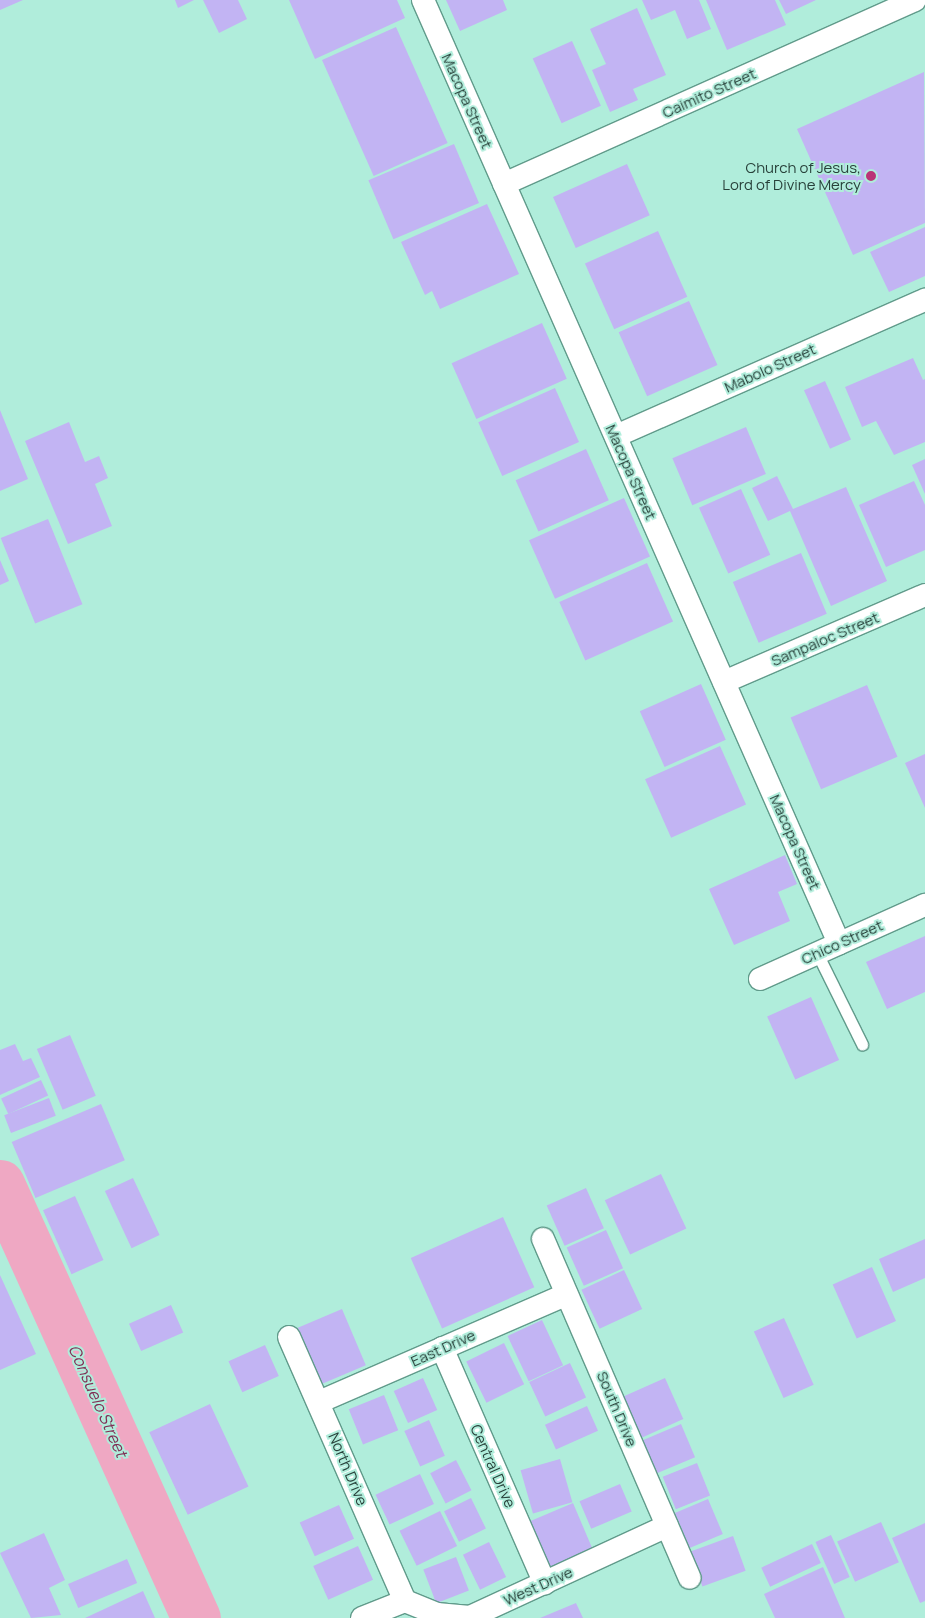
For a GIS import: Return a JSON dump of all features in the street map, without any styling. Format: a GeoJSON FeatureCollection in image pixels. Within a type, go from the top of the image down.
{"type":"FeatureCollection","features":[{"type":"Feature","properties":{"kind":"street","name":"Macopa Street"},"geometry":{"type":"LineString","coordinates":[[423,0],[839,943]]}},
{"type":"Feature","properties":{"kind":"street","name":"Caimito Street"},"geometry":{"type":"LineString","coordinates":[[504,184],[915,0]]}},
{"type":"Feature","properties":{"kind":"street","name":"Mabolo Street"},"geometry":{"type":"LineString","coordinates":[[616,436],[925,300]]}},
{"type":"Feature","properties":{"kind":"street","name":"Sampaloc Street"},"geometry":{"type":"LineString","coordinates":[[724,682],[925,595]]}},
{"type":"Feature","properties":{"kind":"street","name":"Chico Street"},"geometry":{"type":"LineString","coordinates":[[760,979],[925,905]]}},
{"type":"Feature","properties":{"kind":"street","name":"South Drive"},"geometry":{"type":"LineString","coordinates":[[543,1239],[690,1578]]}},
{"type":"Feature","properties":{"kind":"street","name":"East Drive"},"geometry":{"type":"LineString","coordinates":[[319,1402],[567,1294]]}},
{"type":"Feature","properties":{"kind":"street","name":"North Drive"},"geometry":{"type":"LineString","coordinates":[[290,1338],[405,1601]]}},
{"type":"Feature","properties":{"kind":"street","name":"Central Drive"},"geometry":{"type":"LineString","coordinates":[[442,1348],[544,1584]]}},
{"type":"Feature","properties":{"kind":"street","name":"West Drive"},"geometry":{"type":"LineString","coordinates":[[405,1601],[437,1614],[470,1617],[667,1526]]}},
{"type":"Feature","properties":{"kind":"street"},"geometry":{"type":"LineString","coordinates":[[362,1618],[405,1601]]}},
{"type":"Feature","properties":{"kind":"lane"},"geometry":{"type":"LineString","coordinates":[[817,953],[862,1044]]}},
{"type":"Feature","properties":{"kind":"building"},"geometry":{"type":"Polygon","coordinates":[[[0,0],[23,0],[0,10],[0,0]]]}},
{"type":"Feature","properties":{"kind":"building"},"geometry":{"type":"Polygon","coordinates":[[[175,0],[194,0],[178,8],[175,0]]]}},
{"type":"Feature","properties":{"kind":"building"},"geometry":{"type":"Polygon","coordinates":[[[203,0],[238,0],[247,19],[219,33],[203,0]]]}},
{"type":"Feature","properties":{"kind":"building"},"geometry":{"type":"Polygon","coordinates":[[[289,0],[397,0],[405,18],[315,59],[289,0]]]}},
{"type":"Feature","properties":{"kind":"building"},"geometry":{"type":"Polygon","coordinates":[[[446,0],[503,0],[507,10],[460,31],[446,0]]]}},
{"type":"Feature","properties":{"kind":"building"},"geometry":{"type":"Polygon","coordinates":[[[642,0],[699,0],[711,29],[687,39],[675,10],[651,20],[642,0]]]}},
{"type":"Feature","properties":{"kind":"building"},"geometry":{"type":"Polygon","coordinates":[[[706,0],[775,0],[786,25],[727,50],[706,0]]]}},
{"type":"Feature","properties":{"kind":"building"},"geometry":{"type":"Polygon","coordinates":[[[779,0],[816,0],[786,14],[779,0]]]}},
{"type":"Feature","properties":{"kind":"building"},"geometry":{"type":"Polygon","coordinates":[[[637,8],[666,75],[633,89],[638,100],[610,112],[592,70],[606,64],[590,29],[637,8]]]}},
{"type":"Feature","properties":{"kind":"building"},"geometry":{"type":"Polygon","coordinates":[[[396,27],[448,143],[374,176],[322,60],[396,27]]]}},
{"type":"Feature","properties":{"kind":"building"},"geometry":{"type":"Polygon","coordinates":[[[572,41],[601,106],[562,123],[533,58],[572,41]]]}},
{"type":"Feature","properties":{"kind":"building","name":"Church of Jesus, Lord of Divine Mercy"},"geometry":{"type":"Polygon","coordinates":[[[924,72],[925,223],[853,255],[797,129],[924,72]]]}},
{"type":"Feature","properties":{"kind":"building"},"geometry":{"type":"Polygon","coordinates":[[[454,144],[479,203],[393,239],[368,180],[454,144]]]}},
{"type":"Feature","properties":{"kind":"building"},"geometry":{"type":"Polygon","coordinates":[[[627,164],[650,215],[576,248],[553,197],[627,164]]]}},
{"type":"Feature","properties":{"kind":"building"},"geometry":{"type":"Polygon","coordinates":[[[487,204],[519,274],[440,309],[432,291],[425,295],[401,242],[487,204]]]}},
{"type":"Feature","properties":{"kind":"building"},"geometry":{"type":"Polygon","coordinates":[[[925,227],[925,276],[889,292],[870,252],[925,227]]]}},
{"type":"Feature","properties":{"kind":"building"},"geometry":{"type":"Polygon","coordinates":[[[658,231],[687,297],[614,329],[585,264],[658,231]]]}},
{"type":"Feature","properties":{"kind":"building"},"geometry":{"type":"Polygon","coordinates":[[[689,301],[717,365],[647,396],[619,332],[689,301]]]}},
{"type":"Feature","properties":{"kind":"building"},"geometry":{"type":"Polygon","coordinates":[[[542,323],[567,379],[476,419],[452,363],[542,323]]]}},
{"type":"Feature","properties":{"kind":"building"},"geometry":{"type":"Polygon","coordinates":[[[913,358],[923,380],[925,379],[925,442],[894,455],[876,421],[862,427],[845,387],[913,358]]]}},
{"type":"Feature","properties":{"kind":"building"},"geometry":{"type":"Polygon","coordinates":[[[825,381],[851,439],[830,449],[804,390],[825,381]]]}},
{"type":"Feature","properties":{"kind":"building"},"geometry":{"type":"Polygon","coordinates":[[[555,388],[579,442],[502,476],[478,422],[555,388]]]}},
{"type":"Feature","properties":{"kind":"building"},"geometry":{"type":"Polygon","coordinates":[[[0,410],[28,479],[0,491],[0,410]]]}},
{"type":"Feature","properties":{"kind":"building"},"geometry":{"type":"Polygon","coordinates":[[[69,422],[85,462],[99,456],[108,478],[95,484],[112,526],[68,544],[25,441],[69,422]]]}},
{"type":"Feature","properties":{"kind":"building"},"geometry":{"type":"Polygon","coordinates":[[[746,427],[766,474],[692,505],[672,458],[746,427]]]}},
{"type":"Feature","properties":{"kind":"building"},"geometry":{"type":"Polygon","coordinates":[[[586,449],[609,500],[538,531],[516,480],[586,449]]]}},
{"type":"Feature","properties":{"kind":"building"},"geometry":{"type":"Polygon","coordinates":[[[925,459],[925,494],[912,465],[925,459]]]}},
{"type":"Feature","properties":{"kind":"building"},"geometry":{"type":"Polygon","coordinates":[[[777,476],[793,509],[846,487],[887,581],[831,606],[790,511],[768,521],[752,488],[777,476]]]}},
{"type":"Feature","properties":{"kind":"building"},"geometry":{"type":"Polygon","coordinates":[[[914,481],[925,505],[925,550],[886,567],[859,505],[914,481]]]}},
{"type":"Feature","properties":{"kind":"building"},"geometry":{"type":"Polygon","coordinates":[[[741,489],[770,555],[728,573],[699,508],[741,489]]]}},
{"type":"Feature","properties":{"kind":"building"},"geometry":{"type":"Polygon","coordinates":[[[624,498],[650,556],[555,599],[529,540],[624,498]]]}},
{"type":"Feature","properties":{"kind":"building"},"geometry":{"type":"Polygon","coordinates":[[[48,519],[82,604],[35,623],[1,538],[48,519]]]}},
{"type":"Feature","properties":{"kind":"building"},"geometry":{"type":"Polygon","coordinates":[[[801,553],[827,614],[759,643],[733,582],[801,553]]]}},
{"type":"Feature","properties":{"kind":"building"},"geometry":{"type":"Polygon","coordinates":[[[0,560],[9,581],[0,585],[0,560]]]}},
{"type":"Feature","properties":{"kind":"building"},"geometry":{"type":"Polygon","coordinates":[[[647,563],[673,621],[585,661],[559,602],[647,563]]]}},
{"type":"Feature","properties":{"kind":"building"},"geometry":{"type":"Polygon","coordinates":[[[701,684],[726,740],[665,767],[640,711],[701,684]]]}},
{"type":"Feature","properties":{"kind":"building"},"geometry":{"type":"Polygon","coordinates":[[[867,685],[897,757],[821,789],[791,717],[867,685]]]}},
{"type":"Feature","properties":{"kind":"building"},"geometry":{"type":"Polygon","coordinates":[[[720,746],[746,804],[671,838],[645,779],[720,746]]]}},
{"type":"Feature","properties":{"kind":"building"},"geometry":{"type":"Polygon","coordinates":[[[925,754],[925,808],[905,763],[925,754]]]}},
{"type":"Feature","properties":{"kind":"building"},"geometry":{"type":"Polygon","coordinates":[[[785,855],[797,884],[778,892],[790,921],[734,945],[709,889],[785,855]]]}},
{"type":"Feature","properties":{"kind":"building"},"geometry":{"type":"Polygon","coordinates":[[[925,936],[925,992],[887,1009],[866,962],[925,936]]]}},
{"type":"Feature","properties":{"kind":"building"},"geometry":{"type":"Polygon","coordinates":[[[811,997],[839,1060],[795,1080],[767,1017],[811,997]]]}},
{"type":"Feature","properties":{"kind":"building"},"geometry":{"type":"Polygon","coordinates":[[[70,1035],[96,1096],[63,1110],[37,1049],[70,1035]]]}},
{"type":"Feature","properties":{"kind":"building"},"geometry":{"type":"Polygon","coordinates":[[[15,1044],[23,1061],[31,1058],[40,1077],[0,1095],[0,1050],[15,1044]]]}},
{"type":"Feature","properties":{"kind":"building"},"geometry":{"type":"Polygon","coordinates":[[[41,1080],[48,1095],[8,1114],[1,1099],[41,1080]]]}},
{"type":"Feature","properties":{"kind":"building"},"geometry":{"type":"Polygon","coordinates":[[[49,1098],[56,1116],[11,1133],[4,1115],[49,1098]]]}},
{"type":"Feature","properties":{"kind":"building"},"geometry":{"type":"Polygon","coordinates":[[[101,1104],[125,1160],[36,1198],[12,1142],[101,1104]]]}},
{"type":"Feature","properties":{"kind":"building"},"geometry":{"type":"Polygon","coordinates":[[[661,1174],[686,1228],[630,1255],[605,1200],[661,1174]]]}},
{"type":"Feature","properties":{"kind":"building"},"geometry":{"type":"Polygon","coordinates":[[[133,1178],[160,1235],[132,1248],[105,1191],[133,1178]]]}},
{"type":"Feature","properties":{"kind":"building"},"geometry":{"type":"Polygon","coordinates":[[[586,1188],[604,1228],[565,1246],[547,1205],[586,1188]]]}},
{"type":"Feature","properties":{"kind":"building"},"geometry":{"type":"Polygon","coordinates":[[[75,1196],[103,1260],[71,1274],[43,1210],[75,1196]]]}},
{"type":"Feature","properties":{"kind":"building"},"geometry":{"type":"Polygon","coordinates":[[[503,1217],[534,1287],[442,1328],[411,1258],[503,1217]]]}},
{"type":"Feature","properties":{"kind":"building"},"geometry":{"type":"Polygon","coordinates":[[[606,1230],[623,1268],[584,1286],[567,1247],[606,1230]]]}},
{"type":"Feature","properties":{"kind":"building"},"geometry":{"type":"Polygon","coordinates":[[[925,1239],[925,1278],[893,1292],[879,1259],[925,1239]]]}},
{"type":"Feature","properties":{"kind":"building"},"geometry":{"type":"Polygon","coordinates":[[[872,1267],[896,1321],[857,1338],[833,1284],[872,1267]]]}},
{"type":"Feature","properties":{"kind":"building"},"geometry":{"type":"Polygon","coordinates":[[[624,1270],[642,1309],[600,1329],[581,1290],[624,1270]]]}},
{"type":"Feature","properties":{"kind":"building"},"geometry":{"type":"Polygon","coordinates":[[[0,1275],[36,1354],[0,1370],[0,1275]]]}},
{"type":"Feature","properties":{"kind":"building"},"geometry":{"type":"Polygon","coordinates":[[[171,1305],[183,1332],[141,1351],[129,1324],[171,1305]]]}},
{"type":"Feature","properties":{"kind":"building"},"geometry":{"type":"Polygon","coordinates":[[[342,1309],[366,1365],[322,1384],[298,1328],[342,1309]]]}},
{"type":"Feature","properties":{"kind":"building"},"geometry":{"type":"Polygon","coordinates":[[[784,1318],[814,1385],[784,1398],[754,1331],[784,1318]]]}},
{"type":"Feature","properties":{"kind":"building"},"geometry":{"type":"Polygon","coordinates":[[[542,1320],[563,1365],[529,1381],[508,1336],[542,1320]]]}},
{"type":"Feature","properties":{"kind":"building"},"geometry":{"type":"Polygon","coordinates":[[[504,1343],[524,1384],[486,1403],[466,1361],[504,1343]]]}},
{"type":"Feature","properties":{"kind":"building"},"geometry":{"type":"Polygon","coordinates":[[[265,1345],[279,1376],[242,1392],[228,1361],[265,1345]]]}},
{"type":"Feature","properties":{"kind":"building"},"geometry":{"type":"Polygon","coordinates":[[[570,1363],[586,1397],[545,1416],[529,1382],[570,1363]]]}},
{"type":"Feature","properties":{"kind":"building"},"geometry":{"type":"Polygon","coordinates":[[[423,1378],[437,1410],[408,1423],[394,1391],[423,1378]]]}},
{"type":"Feature","properties":{"kind":"building"},"geometry":{"type":"Polygon","coordinates":[[[665,1378],[683,1419],[639,1439],[621,1398],[665,1378]]]}},
{"type":"Feature","properties":{"kind":"building"},"geometry":{"type":"Polygon","coordinates":[[[384,1395],[398,1430],[363,1444],[349,1409],[384,1395]]]}},
{"type":"Feature","properties":{"kind":"building"},"geometry":{"type":"Polygon","coordinates":[[[210,1404],[248,1486],[188,1515],[149,1432],[210,1404]]]}},
{"type":"Feature","properties":{"kind":"building"},"geometry":{"type":"Polygon","coordinates":[[[587,1406],[598,1431],[556,1449],[545,1425],[587,1406]]]}},
{"type":"Feature","properties":{"kind":"building"},"geometry":{"type":"Polygon","coordinates":[[[429,1420],[445,1456],[420,1467],[404,1431],[429,1420]]]}},
{"type":"Feature","properties":{"kind":"building"},"geometry":{"type":"Polygon","coordinates":[[[681,1424],[695,1457],[655,1474],[640,1441],[681,1424]]]}},
{"type":"Feature","properties":{"kind":"building"},"geometry":{"type":"Polygon","coordinates":[[[560,1459],[572,1502],[533,1514],[521,1470],[560,1459]]]}},
{"type":"Feature","properties":{"kind":"building"},"geometry":{"type":"Polygon","coordinates":[[[456,1460],[471,1490],[446,1503],[430,1473],[456,1460]]]}},
{"type":"Feature","properties":{"kind":"building"},"geometry":{"type":"Polygon","coordinates":[[[697,1463],[710,1495],[676,1509],[663,1477],[697,1463]]]}},
{"type":"Feature","properties":{"kind":"building"},"geometry":{"type":"Polygon","coordinates":[[[420,1474],[434,1504],[390,1525],[376,1495],[420,1474]]]}},
{"type":"Feature","properties":{"kind":"building"},"geometry":{"type":"Polygon","coordinates":[[[620,1484],[632,1512],[591,1529],[579,1501],[620,1484]]]}},
{"type":"Feature","properties":{"kind":"building"},"geometry":{"type":"Polygon","coordinates":[[[471,1498],[486,1529],[459,1542],[444,1511],[471,1498]]]}},
{"type":"Feature","properties":{"kind":"building"},"geometry":{"type":"Polygon","coordinates":[[[708,1499],[723,1534],[690,1548],[675,1513],[708,1499]]]}},
{"type":"Feature","properties":{"kind":"building"},"geometry":{"type":"Polygon","coordinates":[[[573,1503],[593,1549],[547,1569],[527,1523],[573,1503]]]}},
{"type":"Feature","properties":{"kind":"building"},"geometry":{"type":"Polygon","coordinates":[[[339,1505],[354,1539],[315,1556],[300,1522],[339,1505]]]}},
{"type":"Feature","properties":{"kind":"building"},"geometry":{"type":"Polygon","coordinates":[[[440,1511],[457,1546],[417,1566],[400,1531],[440,1511]]]}},
{"type":"Feature","properties":{"kind":"building"},"geometry":{"type":"Polygon","coordinates":[[[881,1522],[899,1562],[855,1582],[837,1542],[881,1522]]]}},
{"type":"Feature","properties":{"kind":"building"},"geometry":{"type":"Polygon","coordinates":[[[925,1523],[925,1601],[920,1603],[892,1538],[925,1523]]]}},
{"type":"Feature","properties":{"kind":"building"},"geometry":{"type":"Polygon","coordinates":[[[44,1533],[65,1580],[49,1588],[61,1615],[31,1618],[0,1553],[44,1533]]]}},
{"type":"Feature","properties":{"kind":"building"},"geometry":{"type":"Polygon","coordinates":[[[831,1535],[850,1577],[834,1584],[815,1542],[831,1535]]]}},
{"type":"Feature","properties":{"kind":"building"},"geometry":{"type":"Polygon","coordinates":[[[733,1536],[746,1571],[702,1587],[690,1552],[733,1536]]]}},
{"type":"Feature","properties":{"kind":"building"},"geometry":{"type":"Polygon","coordinates":[[[489,1542],[506,1577],[480,1590],[463,1555],[489,1542]]]}},
{"type":"Feature","properties":{"kind":"building"},"geometry":{"type":"Polygon","coordinates":[[[812,1544],[821,1563],[770,1587],[761,1568],[812,1544]]]}},
{"type":"Feature","properties":{"kind":"building"},"geometry":{"type":"Polygon","coordinates":[[[358,1546],[373,1580],[328,1600],[313,1566],[358,1546]]]}},
{"type":"Feature","properties":{"kind":"building"},"geometry":{"type":"Polygon","coordinates":[[[456,1557],[469,1591],[436,1603],[423,1570],[456,1557]]]}},
{"type":"Feature","properties":{"kind":"building"},"geometry":{"type":"Polygon","coordinates":[[[127,1559],[137,1583],[78,1608],[68,1584],[127,1559]]]}},
{"type":"Feature","properties":{"kind":"building"},"geometry":{"type":"Polygon","coordinates":[[[823,1567],[845,1618],[775,1618],[764,1594],[823,1567]]]}},
{"type":"Feature","properties":{"kind":"building"},"geometry":{"type":"Polygon","coordinates":[[[143,1591],[155,1618],[85,1618],[143,1591]]]}},
{"type":"Feature","properties":{"kind":"building"},"geometry":{"type":"Polygon","coordinates":[[[576,1603],[583,1618],[540,1618],[576,1603]]]}},
{"type":"Feature","properties":{"kind":"waterway","name":"Consuelo Street"},"geometry":{"type":"LineString","coordinates":[[0,1184],[196,1618]]}},
{"type":"Feature","properties":{"kind":"place","name":"Church of Jesus, Lord of Divine Mercy"},"geometry":{"type":"Point","coordinates":[871,176]}}]}
